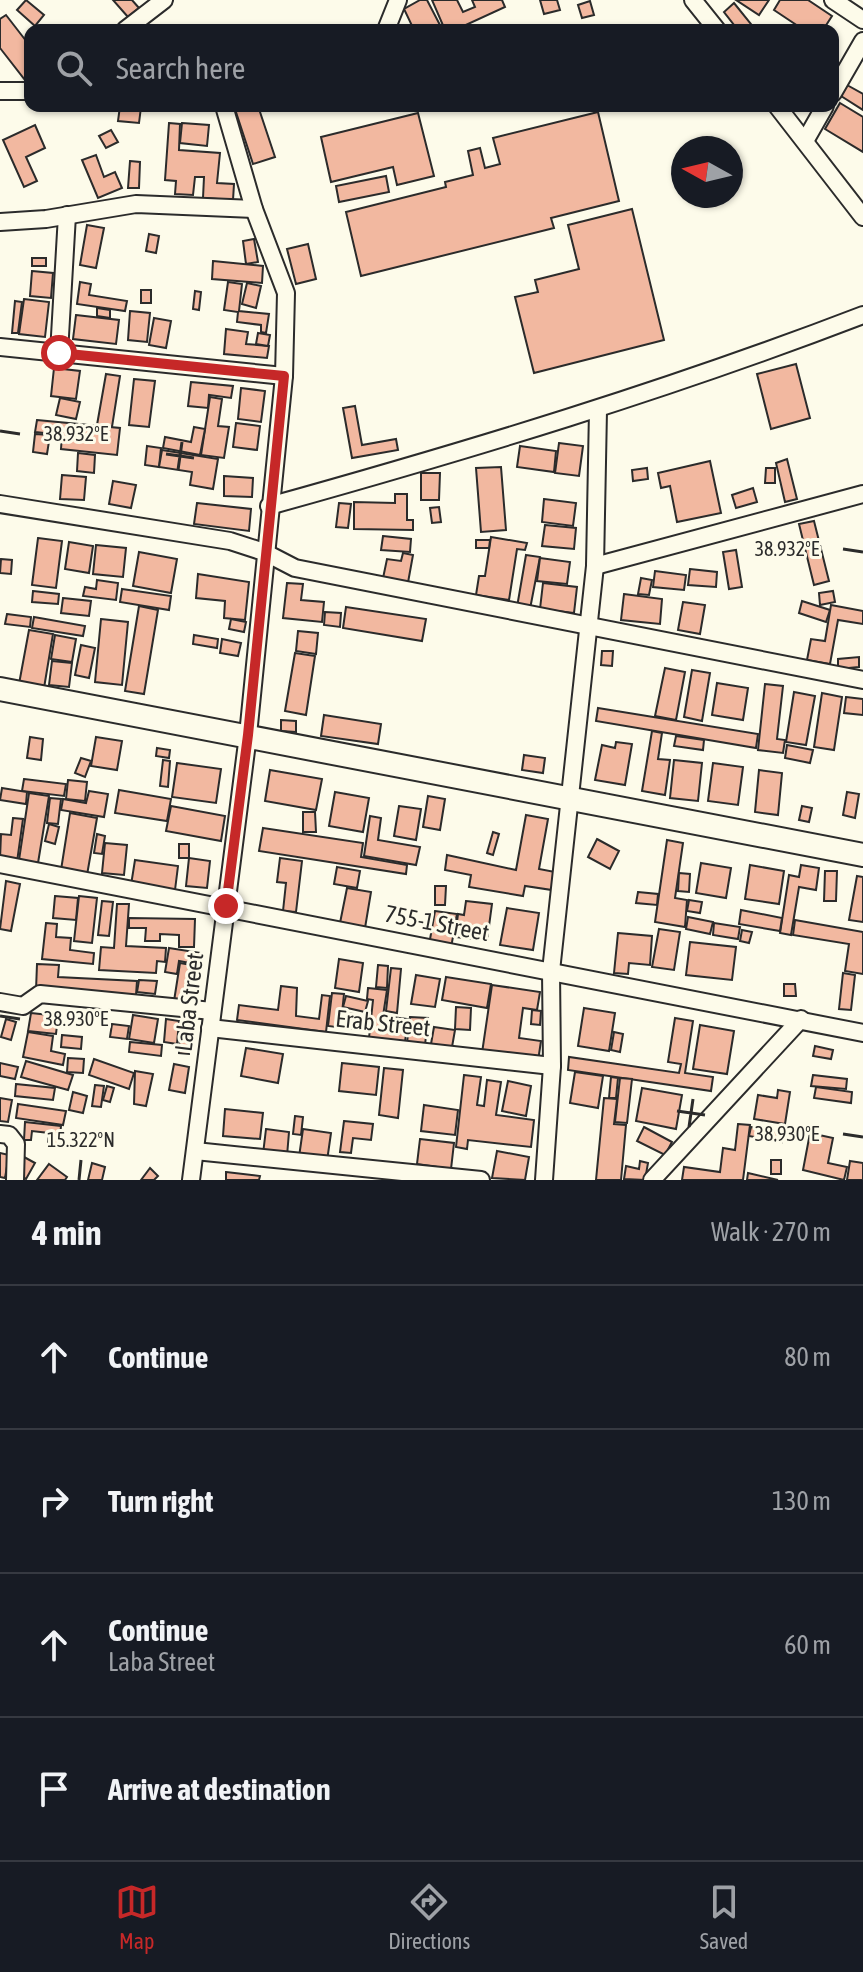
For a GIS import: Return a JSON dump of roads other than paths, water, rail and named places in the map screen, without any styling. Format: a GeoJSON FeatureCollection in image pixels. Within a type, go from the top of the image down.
{"type":"FeatureCollection","features":[{"type":"Feature","properties":{"kind":"street"},"geometry":{"type":"LineString","coordinates":[[148,22],[164,0]]}},
{"type":"Feature","properties":{"kind":"street"},"geometry":{"type":"LineString","coordinates":[[388,24],[398,0]]}},
{"type":"Feature","properties":{"kind":"street"},"geometry":{"type":"LineString","coordinates":[[693,0],[712,24]]}},
{"type":"Feature","properties":{"kind":"street"},"geometry":{"type":"LineString","coordinates":[[833,0],[863,20]]}},
{"type":"Feature","properties":{"kind":"street"},"geometry":{"type":"LineString","coordinates":[[839,83],[863,41]]}},
{"type":"Feature","properties":{"kind":"street"},"geometry":{"type":"LineString","coordinates":[[0,91],[24,91]]}},
{"type":"Feature","properties":{"kind":"street","name":"Laba Street"},"geometry":{"type":"LineString","coordinates":[[191,1180],[248,735],[284,376],[288,300],[254,209],[226,112]]}},
{"type":"Feature","properties":{"kind":"street"},"geometry":{"type":"LineString","coordinates":[[782,112],[863,217]]}},
{"type":"Feature","properties":{"kind":"street"},"geometry":{"type":"LineString","coordinates":[[805,141],[822,112]]}},
{"type":"Feature","properties":{"kind":"street"},"geometry":{"type":"LineString","coordinates":[[0,222],[136,204],[254,209]]}},
{"type":"Feature","properties":{"kind":"street"},"geometry":{"type":"LineString","coordinates":[[59,353],[67,215]]}},
{"type":"Feature","properties":{"kind":"street"},"geometry":{"type":"LineString","coordinates":[[269,506],[452,456],[598,410],[863,315]]}},
{"type":"Feature","properties":{"kind":"street"},"geometry":{"type":"LineString","coordinates":[[0,347],[284,376]]}},
{"type":"Feature","properties":{"kind":"street"},"geometry":{"type":"LineString","coordinates":[[544,1180],[552,1066],[551,971],[595,566],[598,410]]}},
{"type":"Feature","properties":{"kind":"street"},"geometry":{"type":"LineString","coordinates":[[595,566],[863,494]]}},
{"type":"Feature","properties":{"kind":"street"},"geometry":{"type":"LineString","coordinates":[[0,504],[230,541],[264,552],[295,568],[591,623],[863,680]]}},
{"type":"Feature","properties":{"kind":"street"},"geometry":{"type":"LineString","coordinates":[[0,689],[863,855]]}},
{"type":"Feature","properties":{"kind":"street","name":"755-1 Street"},"geometry":{"type":"LineString","coordinates":[[0,864],[863,1033]]}},
{"type":"Feature","properties":{"kind":"street","name":"Erab Street"},"geometry":{"type":"LineString","coordinates":[[0,1002],[23,1006],[40,994],[552,1066]]}},
{"type":"Feature","properties":{"kind":"street"},"geometry":{"type":"LineString","coordinates":[[652,1180],[801,1019]]}},
{"type":"Feature","properties":{"kind":"street"},"geometry":{"type":"LineString","coordinates":[[0,1134],[9,1135],[16,1144],[15,1180]]}},
{"type":"Feature","properties":{"kind":"street"},"geometry":{"type":"LineString","coordinates":[[195,1151],[373,1174],[481,1180]]}}]}
